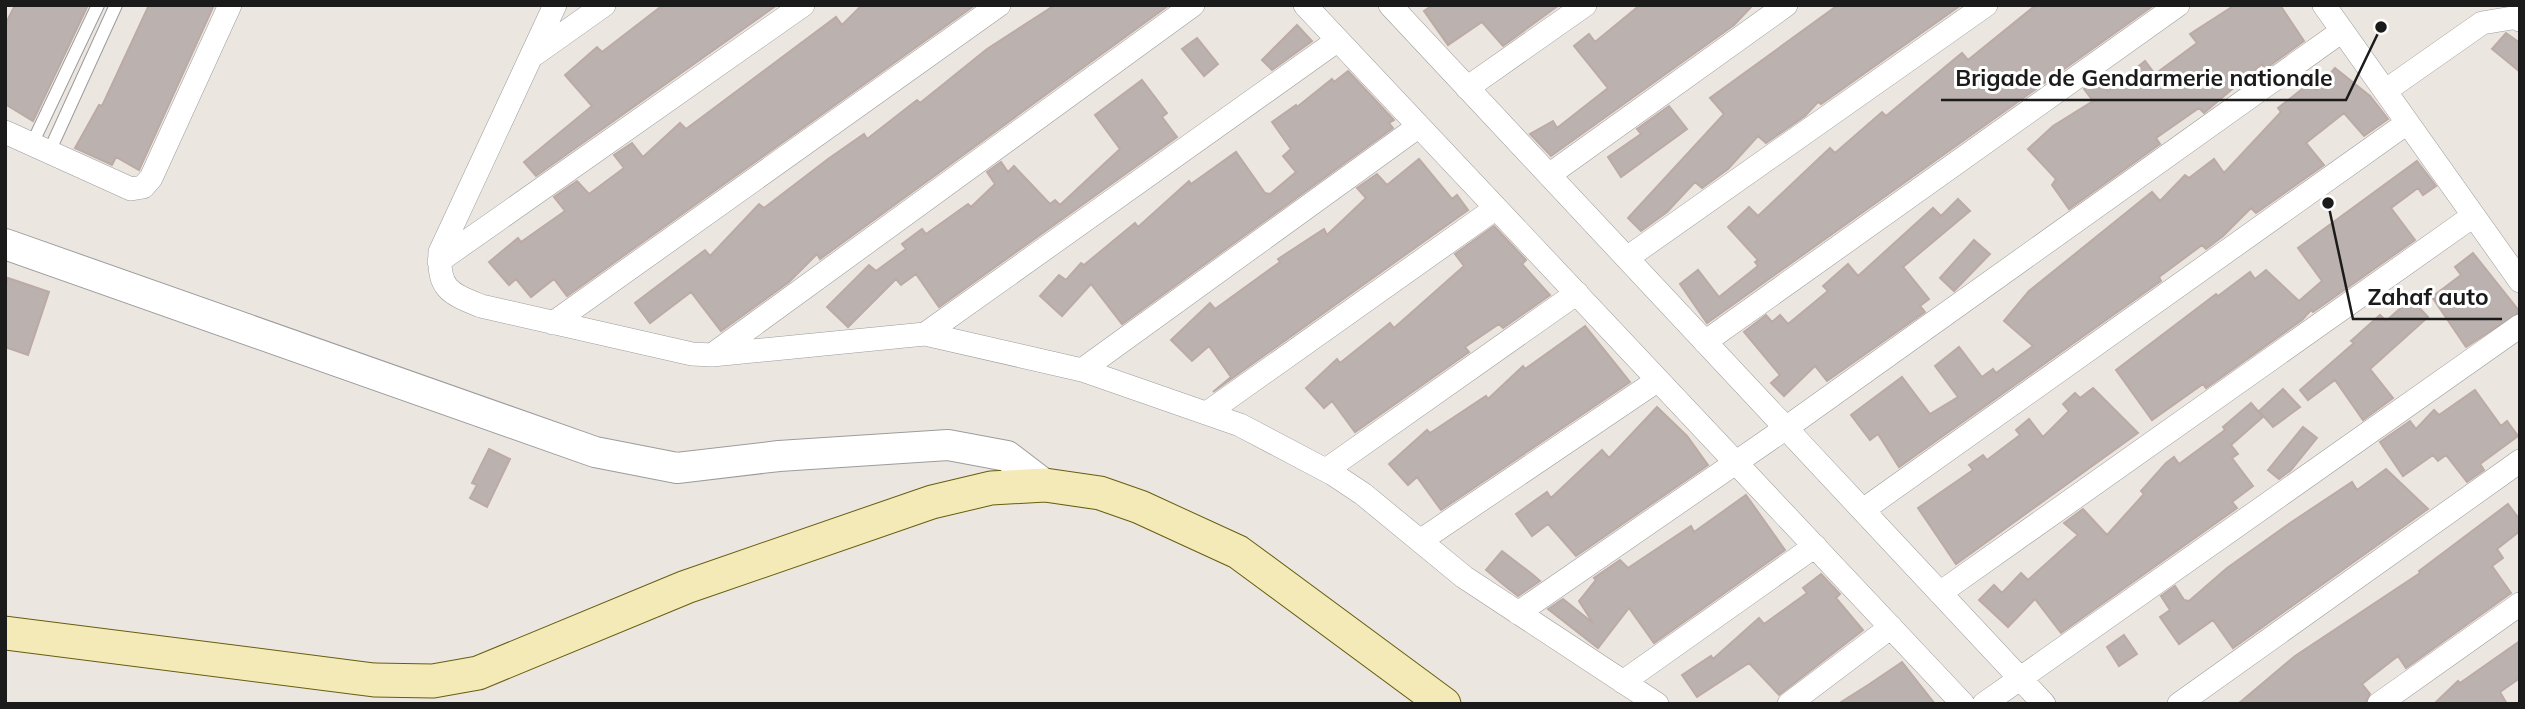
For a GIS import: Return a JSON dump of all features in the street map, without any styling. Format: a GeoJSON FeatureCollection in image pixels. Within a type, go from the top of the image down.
{"type":"FeatureCollection","features":[{"type":"Feature","properties":{"kind":"main road"},"geometry":{"type":"LineString","coordinates":[[5,633],[374,680],[433,681],[478,673],[686,587],[932,502],[991,488],[1045,485],[1110,496],[1238,552],[1444,704]]}},
{"type":"Feature","properties":{"kind":"street"},"geometry":{"type":"LineString","coordinates":[[5,132],[131,189],[143,187],[151,178],[230,5]]}},
{"type":"Feature","properties":{"kind":"street"},"geometry":{"type":"LineString","coordinates":[[555,5],[535,54],[440,252],[439,271],[444,286],[456,296],[481,306],[552,323],[669,349],[712,355],[925,334],[1082,370],[1208,413],[1287,447],[1363,494],[1464,577],[1657,704]]}},
{"type":"Feature","properties":{"kind":"street"},"geometry":{"type":"LineString","coordinates":[[535,54],[604,5]]}},
{"type":"Feature","properties":{"kind":"street"},"geometry":{"type":"LineString","coordinates":[[439,261],[803,5]]}},
{"type":"Feature","properties":{"kind":"street"},"geometry":{"type":"LineString","coordinates":[[552,323],[999,5]]}},
{"type":"Feature","properties":{"kind":"street"},"geometry":{"type":"LineString","coordinates":[[712,355],[1193,5]]}},
{"type":"Feature","properties":{"kind":"street"},"geometry":{"type":"LineString","coordinates":[[1305,5],[1963,704]]}},
{"type":"Feature","properties":{"kind":"street"},"geometry":{"type":"LineString","coordinates":[[1468,88],[1585,5]]}},
{"type":"Feature","properties":{"kind":"street"},"geometry":{"type":"LineString","coordinates":[[1549,175],[1786,5]]}},
{"type":"Feature","properties":{"kind":"street"},"geometry":{"type":"LineString","coordinates":[[1627,258],[1986,5]]}},
{"type":"Feature","properties":{"kind":"street"},"geometry":{"type":"LineString","coordinates":[[1705,342],[2178,5]]}},
{"type":"Feature","properties":{"kind":"street"},"geometry":{"type":"LineString","coordinates":[[2323,5],[2520,281]]}},
{"type":"Feature","properties":{"kind":"street"},"geometry":{"type":"LineString","coordinates":[[1393,6],[2044,704]]}},
{"type":"Feature","properties":{"kind":"street"},"geometry":{"type":"LineString","coordinates":[[2385,92],[2482,23],[2518,17],[2520,20]]}},
{"type":"Feature","properties":{"kind":"street"},"geometry":{"type":"LineString","coordinates":[[1518,612],[1786,428],[2342,31]]}},
{"type":"Feature","properties":{"kind":"street"},"geometry":{"type":"LineString","coordinates":[[925,334],[1338,40]]}},
{"type":"Feature","properties":{"kind":"street"},"geometry":{"type":"LineString","coordinates":[[1863,510],[2407,123]]}},
{"type":"Feature","properties":{"kind":"street"},"geometry":{"type":"LineString","coordinates":[[1082,370],[1419,126]]}},
{"type":"Feature","properties":{"kind":"street"},"geometry":{"type":"LineString","coordinates":[[1208,413],[1496,208]]}},
{"type":"Feature","properties":{"kind":"street"},"geometry":{"type":"LineString","coordinates":[[1940,593],[2473,216]]}},
{"type":"Feature","properties":{"kind":"street"},"geometry":{"type":"LineString","coordinates":[[5,244],[595,452],[677,468],[779,456],[947,445],[1007,456],[1045,485]]}},
{"type":"Feature","properties":{"kind":"street"},"geometry":{"type":"LineString","coordinates":[[1326,470],[1577,293]]}},
{"type":"Feature","properties":{"kind":"street"},"geometry":{"type":"LineString","coordinates":[[1984,704],[2520,326]]}},
{"type":"Feature","properties":{"kind":"street"},"geometry":{"type":"LineString","coordinates":[[1420,541],[1658,380]]}},
{"type":"Feature","properties":{"kind":"street"},"geometry":{"type":"LineString","coordinates":[[2179,704],[2520,461]]}},
{"type":"Feature","properties":{"kind":"street"},"geometry":{"type":"LineString","coordinates":[[1623,682],[1815,546]]}},
{"type":"Feature","properties":{"kind":"street"},"geometry":{"type":"LineString","coordinates":[[2379,704],[2520,604]]}},
{"type":"Feature","properties":{"kind":"street"},"geometry":{"type":"LineString","coordinates":[[1789,704],[1891,627]]}},
{"type":"Feature","properties":{"kind":"lane"},"geometry":{"type":"LineString","coordinates":[[41,148],[97,5]]}},
{"type":"Feature","properties":{"kind":"lane"},"geometry":{"type":"LineString","coordinates":[[41,148],[116,5]]}},
{"type":"Feature","properties":{"kind":"building"},"geometry":{"type":"Polygon","coordinates":[[[15,5],[88,5],[33,121],[5,104],[5,25],[15,5]]]}},
{"type":"Feature","properties":{"kind":"building"},"geometry":{"type":"Polygon","coordinates":[[[149,5],[214,5],[139,170],[116,157],[112,165],[75,148],[99,105],[102,106],[149,5]]]}},
{"type":"Feature","properties":{"kind":"building"},"geometry":{"type":"Polygon","coordinates":[[[663,5],[777,5],[536,176],[524,162],[592,106],[565,75],[597,47],[602,52],[663,5]]]}},
{"type":"Feature","properties":{"kind":"building"},"geometry":{"type":"Polygon","coordinates":[[[862,5],[975,5],[567,296],[554,279],[531,297],[516,279],[509,285],[489,262],[518,238],[521,242],[565,211],[554,197],[577,181],[589,194],[624,168],[614,155],[632,143],[643,157],[680,123],[686,129],[836,17],[842,25],[862,5]]]}},
{"type":"Feature","properties":{"kind":"building"},"geometry":{"type":"Polygon","coordinates":[[[1055,5],[1169,5],[820,259],[817,254],[789,282],[721,331],[691,292],[650,323],[635,303],[705,250],[710,256],[759,204],[764,208],[864,134],[867,139],[917,100],[920,103],[987,49],[1055,5]]]}},
{"type":"Feature","properties":{"kind":"building"},"geometry":{"type":"Polygon","coordinates":[[[1433,5],[1559,5],[1503,46],[1482,22],[1448,45],[1424,11],[1433,5]]]}},
{"type":"Feature","properties":{"kind":"building"},"geometry":{"type":"Polygon","coordinates":[[[1640,5],[1753,5],[1734,25],[1551,156],[1530,134],[1553,121],[1557,128],[1608,88],[1574,46],[1589,34],[1595,42],[1640,5]]]}},
{"type":"Feature","properties":{"kind":"building"},"geometry":{"type":"Polygon","coordinates":[[[1838,5],[1961,5],[1821,104],[1818,102],[1805,116],[1766,143],[1758,136],[1728,169],[1702,188],[1695,182],[1667,212],[1641,231],[1628,218],[1724,114],[1710,98],[1838,5]]]}},
{"type":"Feature","properties":{"kind":"building"},"geometry":{"type":"Polygon","coordinates":[[[2036,5],[2154,5],[1707,323],[1680,284],[1698,270],[1719,297],[1758,266],[1755,262],[1758,260],[1728,227],[1749,207],[1758,216],[1830,148],[1835,153],[1882,112],[1886,116],[1962,53],[1968,60],[2036,5]]]}},
{"type":"Feature","properties":{"kind":"building"},"geometry":{"type":"Polygon","coordinates":[[[2235,5],[2280,5],[2304,41],[2265,69],[2262,64],[2204,113],[2199,108],[2156,138],[2160,144],[2069,209],[2052,185],[2056,179],[2028,149],[2053,126],[2093,101],[2084,89],[2099,79],[2108,91],[2145,61],[2155,74],[2197,43],[2190,34],[2235,5]]]}},
{"type":"Feature","properties":{"kind":"building"},"geometry":{"type":"Polygon","coordinates":[[[1297,25],[1312,41],[1272,70],[1262,60],[1297,25]]]}},
{"type":"Feature","properties":{"kind":"building"},"geometry":{"type":"Polygon","coordinates":[[[2506,33],[2520,43],[2520,72],[2492,49],[2506,33]]]}},
{"type":"Feature","properties":{"kind":"building"},"geometry":{"type":"Polygon","coordinates":[[[1197,38],[1218,64],[1204,76],[1182,49],[1197,38]]]}},
{"type":"Feature","properties":{"kind":"building"},"geometry":{"type":"Polygon","coordinates":[[[2335,68],[2370,96],[2388,119],[2364,136],[2344,113],[2306,143],[2324,165],[2256,213],[2251,208],[2206,249],[2202,245],[2159,277],[2161,281],[1899,467],[1878,434],[1870,440],[1851,415],[1902,377],[1930,414],[1958,397],[1935,366],[1959,347],[1982,377],[1993,369],[1996,373],[2033,346],[2004,321],[2029,291],[2152,192],[2160,201],[2185,175],[2189,178],[2214,159],[2224,173],[2281,112],[2278,108],[2310,83],[2316,90],[2335,68]]]}},
{"type":"Feature","properties":{"kind":"building"},"geometry":{"type":"Polygon","coordinates":[[[1348,71],[1394,120],[1389,123],[1393,128],[1122,324],[1091,284],[1062,316],[1040,296],[1059,275],[1066,280],[1081,263],[1084,265],[1135,223],[1138,227],[1189,181],[1191,184],[1236,152],[1265,193],[1270,194],[1296,172],[1283,156],[1291,149],[1272,122],[1296,105],[1297,107],[1332,79],[1334,82],[1348,71]]]}},
{"type":"Feature","properties":{"kind":"building"},"geometry":{"type":"Polygon","coordinates":[[[1142,80],[1167,113],[1162,117],[1177,137],[939,307],[916,274],[901,285],[896,279],[848,327],[827,307],[869,265],[876,271],[906,249],[902,244],[922,229],[926,234],[968,204],[971,207],[995,184],[987,172],[1001,162],[1008,172],[1014,166],[1050,204],[1055,200],[1060,205],[1120,149],[1095,115],[1142,80]]]}},
{"type":"Feature","properties":{"kind":"building"},"geometry":{"type":"Polygon","coordinates":[[[1669,106],[1687,129],[1621,177],[1608,157],[1641,134],[1637,129],[1669,106]]]}},
{"type":"Feature","properties":{"kind":"building"},"geometry":{"type":"Polygon","coordinates":[[[1419,159],[1452,199],[1457,195],[1468,210],[1213,392],[1231,377],[1209,346],[1192,361],[1171,340],[1210,303],[1215,309],[1280,262],[1278,259],[1324,229],[1327,235],[1366,198],[1357,188],[1377,174],[1387,185],[1419,159]]]}},
{"type":"Feature","properties":{"kind":"building"},"geometry":{"type":"Polygon","coordinates":[[[2417,161],[2436,186],[2423,195],[2418,188],[2391,208],[2415,240],[2313,312],[2311,310],[2302,320],[2206,388],[2203,384],[2152,420],[2116,370],[2216,294],[2218,296],[2250,272],[2255,279],[2266,270],[2299,301],[2322,281],[2298,248],[2417,161]]]}},
{"type":"Feature","properties":{"kind":"building"},"geometry":{"type":"Polygon","coordinates":[[[1958,199],[1970,211],[1903,267],[1929,299],[1920,306],[1925,312],[1827,381],[1815,366],[1784,396],[1771,383],[1780,375],[1744,332],[1766,315],[1772,322],[1780,315],[1788,324],[1828,291],[1823,286],[1848,264],[1858,276],[1933,208],[1941,216],[1958,199]]]}},
{"type":"Feature","properties":{"kind":"building"},"geometry":{"type":"Polygon","coordinates":[[[1494,226],[1526,260],[1522,264],[1550,295],[1503,328],[1499,324],[1465,347],[1469,352],[1355,432],[1332,401],[1324,408],[1306,388],[1337,359],[1340,363],[1390,323],[1394,328],[1464,266],[1455,254],[1494,226]]]}},
{"type":"Feature","properties":{"kind":"building"},"geometry":{"type":"Polygon","coordinates":[[[1974,240],[1990,254],[1954,291],[1940,278],[1974,240]]]}},
{"type":"Feature","properties":{"kind":"building"},"geometry":{"type":"Polygon","coordinates":[[[2473,253],[2520,312],[2466,347],[2432,297],[2461,275],[2455,267],[2473,253]]]}},
{"type":"Feature","properties":{"kind":"building"},"geometry":{"type":"Polygon","coordinates":[[[8,278],[49,292],[28,355],[5,347],[5,287],[8,278]]]}},
{"type":"Feature","properties":{"kind":"building"},"geometry":{"type":"Polygon","coordinates":[[[2411,299],[2428,317],[2370,369],[2393,398],[2363,420],[2335,380],[2308,400],[2300,390],[2354,343],[2351,341],[2380,315],[2386,321],[2411,299]]]}},
{"type":"Feature","properties":{"kind":"building"},"geometry":{"type":"Polygon","coordinates":[[[1585,326],[1630,382],[1441,510],[1417,477],[1408,485],[1389,464],[1427,430],[1430,433],[1486,396],[1488,399],[1523,366],[1525,369],[1585,326]]]}},
{"type":"Feature","properties":{"kind":"building"},"geometry":{"type":"Polygon","coordinates":[[[2093,388],[2138,433],[1956,564],[1918,508],[1973,470],[1969,465],[1983,455],[1987,460],[2020,435],[2016,430],[2029,419],[2043,437],[2069,411],[2063,404],[2075,393],[2080,398],[2093,388]]]}},
{"type":"Feature","properties":{"kind":"building"},"geometry":{"type":"Polygon","coordinates":[[[2283,389],[2300,407],[2273,427],[2259,411],[2283,389]]]}},
{"type":"Feature","properties":{"kind":"building"},"geometry":{"type":"Polygon","coordinates":[[[2475,390],[2501,426],[2507,421],[2518,436],[2480,464],[2484,470],[2467,482],[2446,455],[2438,461],[2433,455],[2403,476],[2380,442],[2410,421],[2416,429],[2434,410],[2439,415],[2475,390]]]}},
{"type":"Feature","properties":{"kind":"building"},"geometry":{"type":"Polygon","coordinates":[[[2251,403],[2263,417],[2231,445],[2238,454],[2232,458],[2253,486],[2232,502],[2237,508],[2061,633],[2035,599],[2008,627],[1979,600],[1994,585],[2002,593],[2021,573],[2028,580],[2078,535],[2064,523],[2083,509],[2107,535],[2144,494],[2141,491],[2166,463],[2174,457],[2179,464],[2225,430],[2223,427],[2251,403]]]}},
{"type":"Feature","properties":{"kind":"building"},"geometry":{"type":"Polygon","coordinates":[[[1657,407],[1687,436],[1708,465],[1576,556],[1548,524],[1532,536],[1516,514],[1547,492],[1551,498],[1602,450],[1609,458],[1657,407]]]}},
{"type":"Feature","properties":{"kind":"building"},"geometry":{"type":"Polygon","coordinates":[[[2303,427],[2317,438],[2291,470],[2279,479],[2268,470],[2303,427]]]}},
{"type":"Feature","properties":{"kind":"building"},"geometry":{"type":"Polygon","coordinates":[[[489,449],[510,459],[487,507],[470,498],[477,485],[472,483],[489,449]]]}},
{"type":"Feature","properties":{"kind":"building"},"geometry":{"type":"Polygon","coordinates":[[[2386,469],[2428,509],[2233,648],[2213,620],[2179,644],[2160,617],[2170,610],[2161,596],[2175,586],[2184,600],[2189,601],[2227,568],[2290,523],[2352,482],[2357,490],[2386,469]]]}},
{"type":"Feature","properties":{"kind":"building"},"geometry":{"type":"Polygon","coordinates":[[[1746,495],[1785,550],[1654,643],[1629,608],[1598,648],[1548,609],[1563,599],[1593,623],[1579,601],[1596,580],[1594,578],[1620,560],[1628,568],[1691,526],[1694,532],[1746,495]]]}},
{"type":"Feature","properties":{"kind":"building"},"geometry":{"type":"Polygon","coordinates":[[[2508,504],[2520,520],[2520,531],[2497,549],[2503,558],[2492,566],[2511,593],[2406,668],[2398,656],[2362,684],[2370,694],[2365,704],[2238,704],[2295,656],[2420,573],[2419,571],[2508,504]]]}},
{"type":"Feature","properties":{"kind":"building"},"geometry":{"type":"Polygon","coordinates":[[[1502,551],[1540,581],[1518,596],[1505,586],[1486,570],[1502,551]]]}},
{"type":"Feature","properties":{"kind":"building"},"geometry":{"type":"Polygon","coordinates":[[[1821,574],[1840,594],[1836,598],[1863,630],[1779,695],[1749,663],[1697,697],[1682,675],[1711,656],[1713,659],[1759,618],[1764,624],[1807,593],[1803,588],[1821,574]]]}},
{"type":"Feature","properties":{"kind":"building"},"geometry":{"type":"Polygon","coordinates":[[[2124,635],[2137,654],[2119,666],[2107,647],[2124,635]]]}},
{"type":"Feature","properties":{"kind":"building"},"geometry":{"type":"Polygon","coordinates":[[[2520,641],[2520,678],[2500,692],[2507,704],[2434,704],[2458,681],[2460,683],[2520,641]]]}},
{"type":"Feature","properties":{"kind":"building"},"geometry":{"type":"Polygon","coordinates":[[[1902,662],[1935,704],[1838,704],[1868,685],[1902,662]]]}},
{"type":"Feature","properties":{"kind":"place","name":"Brigade de Gendarmerie nationale"},"geometry":{"type":"Point","coordinates":[2381,27]}},
{"type":"Feature","properties":{"kind":"place","name":"Zahaf auto"},"geometry":{"type":"Point","coordinates":[2328,203]}}]}
